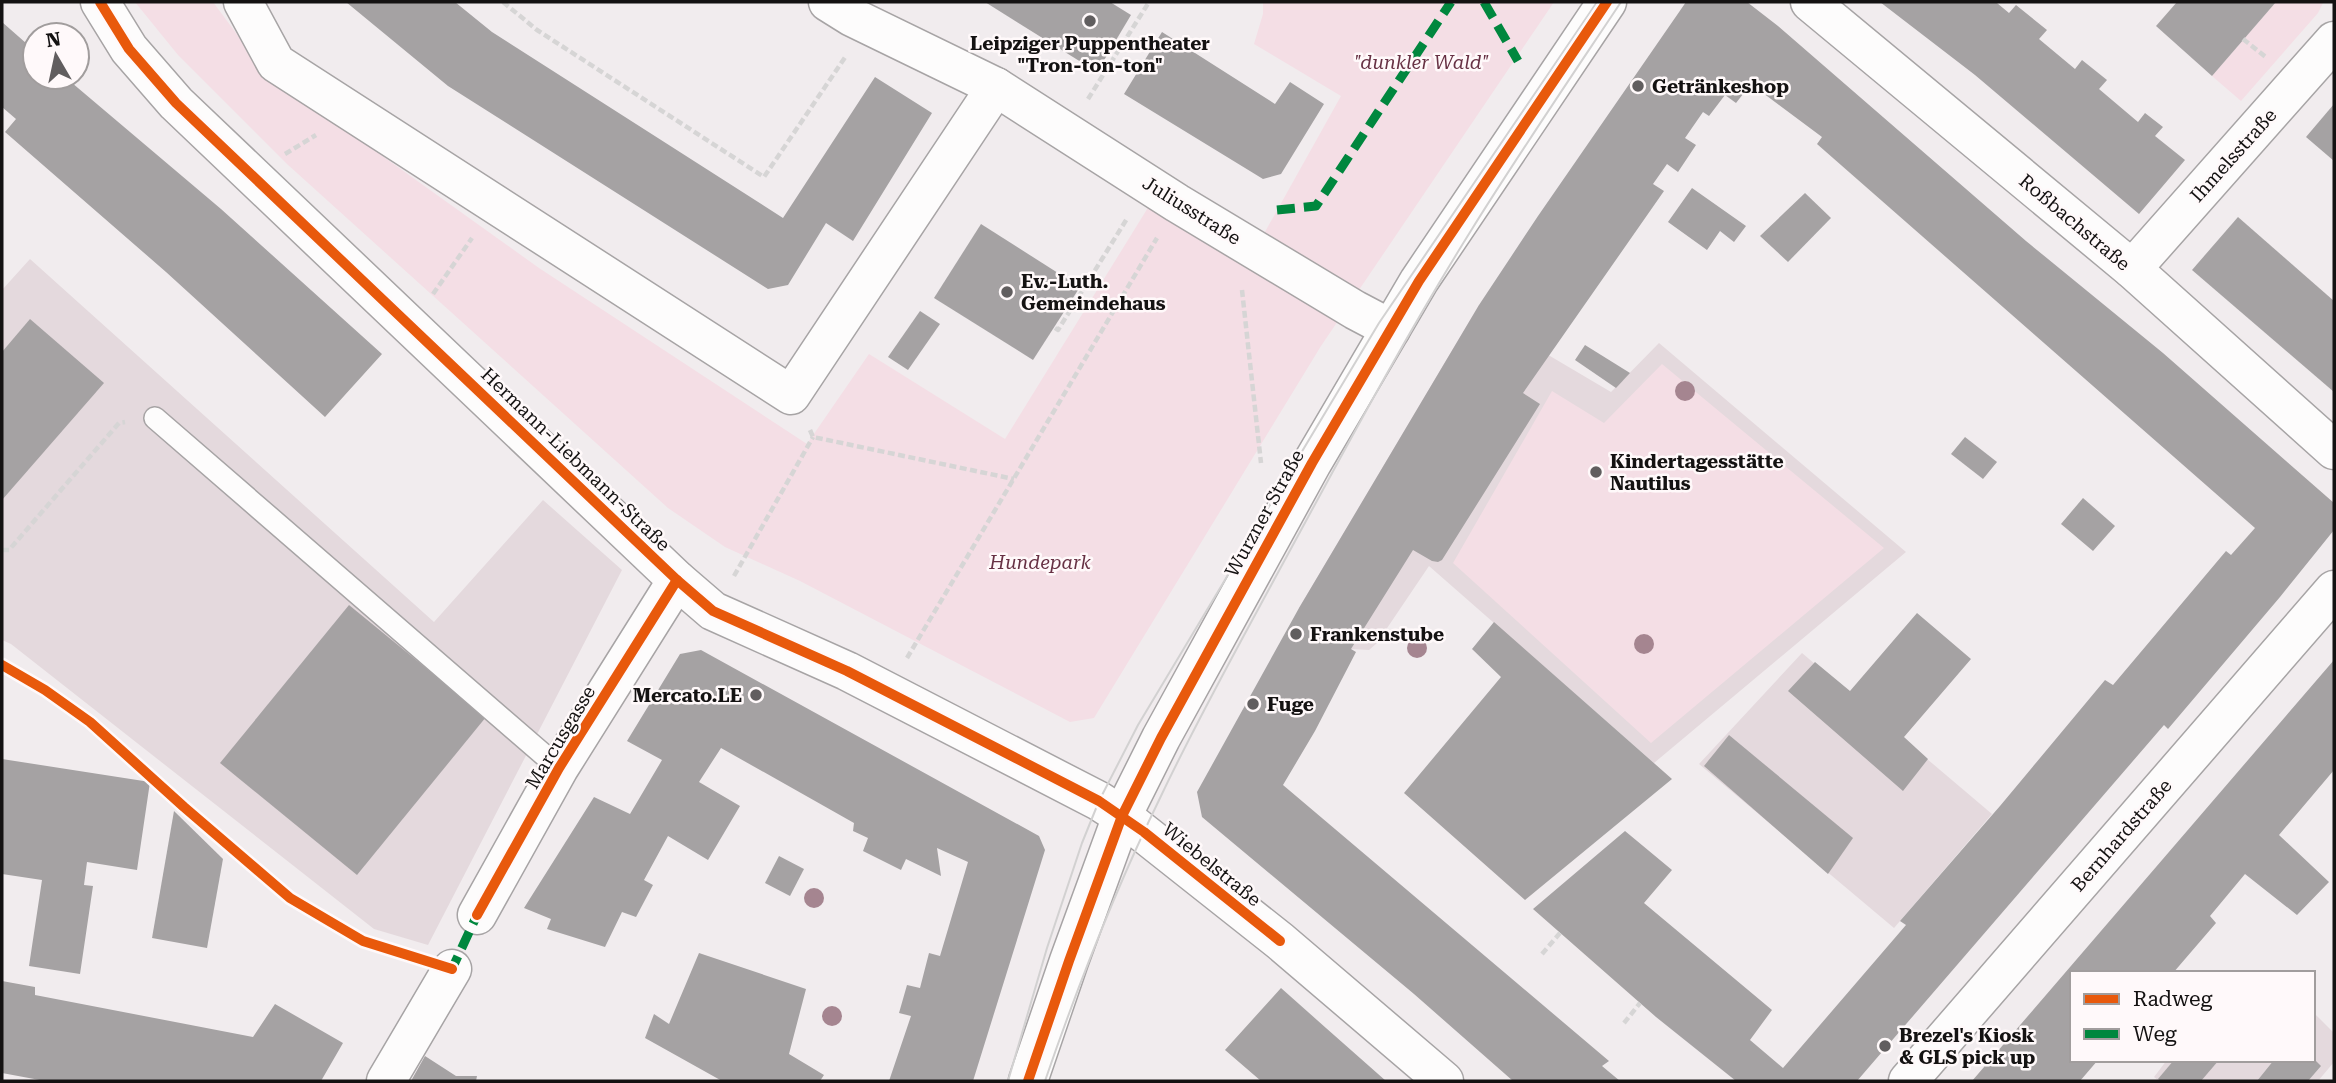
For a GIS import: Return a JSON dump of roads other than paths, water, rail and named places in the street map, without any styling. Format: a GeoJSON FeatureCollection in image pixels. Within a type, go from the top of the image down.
{"type":"FeatureCollection","features":[{"type":"Feature","properties":{"kind":"street","name":"Hermann-Liebmann-Straße"},"geometry":{"type":"LineString","coordinates":[[100,2],[129,49],[176,103],[677,580],[713,611],[833,664],[1122,816]]}},
{"type":"Feature","properties":{"kind":"street"},"geometry":{"type":"LineString","coordinates":[[243,2],[276,63],[791,395],[996,87]]}},
{"type":"Feature","properties":{"kind":"street","name":"Juliusstraße"},"geometry":{"type":"LineString","coordinates":[[828,2],[996,87],[1164,193],[1355,310],[1391,329]]}},
{"type":"Feature","properties":{"kind":"street","name":"Wurzner Straße"},"geometry":{"type":"LineString","coordinates":[[1028,1081],[1122,816],[1161,738],[1312,463],[1431,262],[1607,2]]}},
{"type":"Feature","properties":{"kind":"street","name":"Roßbachstraße"},"geometry":{"type":"LineString","coordinates":[[1811,2],[2132,269],[2334,450]]}},
{"type":"Feature","properties":{"kind":"street","name":"Ihmelsstraße"},"geometry":{"type":"LineString","coordinates":[[2132,269],[2334,41]]}},
{"type":"Feature","properties":{"kind":"street","name":"Marcusgasse"},"geometry":{"type":"LineString","coordinates":[[477,915],[559,768],[677,580]]}},
{"type":"Feature","properties":{"kind":"street","name":"Bernhardstraße"},"geometry":{"type":"LineString","coordinates":[[1908,1081],[2334,590]]}},
{"type":"Feature","properties":{"kind":"street","name":"Wiebelstraße"},"geometry":{"type":"LineString","coordinates":[[1122,816],[1280,941],[1444,1081]]}},
{"type":"Feature","properties":{"kind":"street"},"geometry":{"type":"LineString","coordinates":[[386,1081],[452,969]]}},
{"type":"Feature","properties":{"kind":"lane"},"geometry":{"type":"LineString","coordinates":[[155,418],[559,768]]}},
{"type":"Feature","properties":{"kind":"tram line"},"geometry":{"type":"LineString","coordinates":[[1008,1081],[1047,948],[1082,843],[1099,801],[1138,725],[1379,323],[1597,2]]}},
{"type":"Feature","properties":{"kind":"tram line"},"geometry":{"type":"LineString","coordinates":[[1045,1081],[1113,901],[1175,767],[1220,681],[1422,312],[1508,172],[1621,2]]}},
{"type":"Feature","properties":{"kind":"place","name":"Leipziger Puppentheater \"Tron-ton-ton\""},"geometry":{"type":"Point","coordinates":[1090,21]}},
{"type":"Feature","properties":{"kind":"place","name":"Getränkeshop"},"geometry":{"type":"Point","coordinates":[1638,86]}},
{"type":"Feature","properties":{"kind":"place","name":"Ev.-Luth. Gemeindehaus"},"geometry":{"type":"Point","coordinates":[1007,292]}},
{"type":"Feature","properties":{"kind":"place","name":"Kindertagesstätte Nautilus"},"geometry":{"type":"Point","coordinates":[1596,472]}},
{"type":"Feature","properties":{"kind":"place","name":"Frankenstube"},"geometry":{"type":"Point","coordinates":[1296,634]}},
{"type":"Feature","properties":{"kind":"place","name":"Mercato.LE"},"geometry":{"type":"Point","coordinates":[756,695]}},
{"type":"Feature","properties":{"kind":"place","name":"Fuge"},"geometry":{"type":"Point","coordinates":[1253,704]}},
{"type":"Feature","properties":{"kind":"place","name":"Brezel's Kiosk & GLS pick up"},"geometry":{"type":"Point","coordinates":[1885,1046]}},
{"type":"Feature","properties":{"kind":"park label","name":"\"dunkler Wald\""},"geometry":{"type":"Point","coordinates":[1422,62]}},
{"type":"Feature","properties":{"kind":"park label","name":"Hundepark"},"geometry":{"type":"Point","coordinates":[1040,562]}}]}
